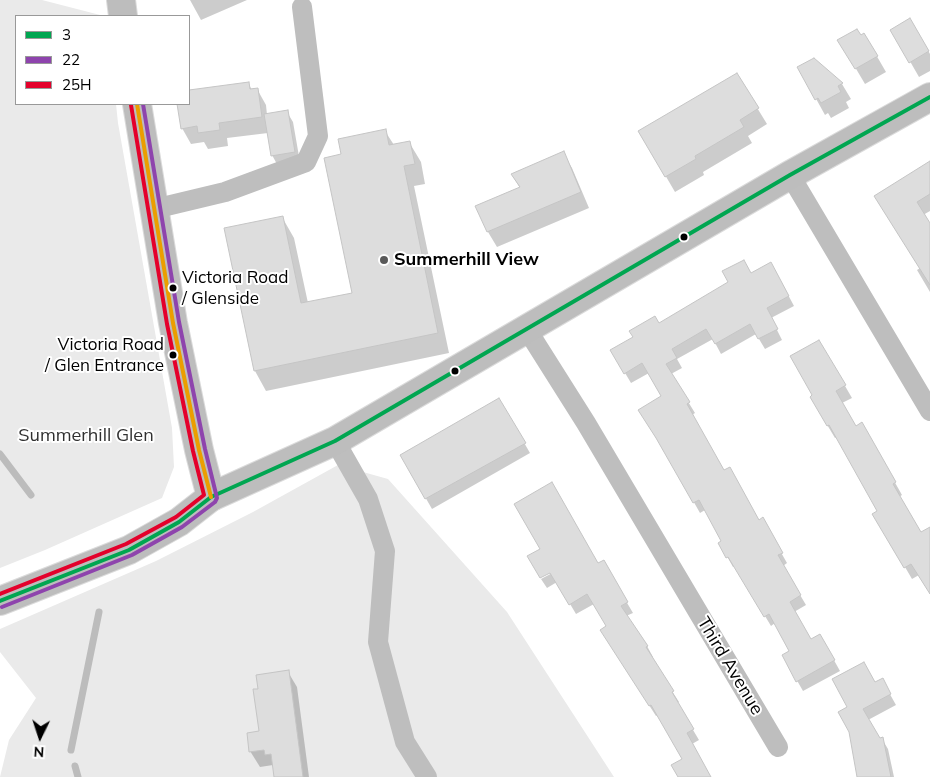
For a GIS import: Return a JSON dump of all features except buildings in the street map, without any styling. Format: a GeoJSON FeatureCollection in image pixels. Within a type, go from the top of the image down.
{"type":"FeatureCollection","features":[{"type":"Feature","properties":{"kind":"main road"},"geometry":{"type":"LineString","coordinates":[[121,0],[123,15]]}},
{"type":"Feature","properties":{"kind":"main road"},"geometry":{"type":"LineString","coordinates":[[0,601],[129,550],[179,522],[211,497],[335,440],[526,328],[930,97]]}},
{"type":"Feature","properties":{"kind":"main road"},"geometry":{"type":"LineString","coordinates":[[137,105],[173,323],[199,450],[211,497]]}},
{"type":"Feature","properties":{"kind":"street"},"geometry":{"type":"LineString","coordinates":[[154,209],[225,192],[306,162],[318,136],[302,7]]}},
{"type":"Feature","properties":{"kind":"street"},"geometry":{"type":"LineString","coordinates":[[790,176],[930,411]]}},
{"type":"Feature","properties":{"kind":"street","name":"Third Avenue"},"geometry":{"type":"LineString","coordinates":[[526,328],[586,423],[778,747]]}},
{"type":"Feature","properties":{"kind":"street"},"geometry":{"type":"LineString","coordinates":[[335,440],[368,500],[385,551],[378,642],[405,742],[426,777]]}},
{"type":"Feature","properties":{"kind":"green space","name":"Summerhill Glen"},"geometry":{"type":"Polygon","coordinates":[[[0,0],[42,0],[100,15],[15,15],[15,105],[116,105],[172,428],[174,467],[162,498],[0,568],[0,0]]]}},
{"type":"Feature","properties":{"kind":"green space"},"geometry":{"type":"Polygon","coordinates":[[[338,465],[388,479],[507,612],[614,777],[0,777],[9,740],[36,698],[0,652],[0,629],[156,561],[253,512],[338,465]]]}},
{"type":"Feature","properties":{"kind":"waterway"},"geometry":{"type":"LineString","coordinates":[[0,454],[31,495]]}},
{"type":"Feature","properties":{"kind":"waterway"},"geometry":{"type":"LineString","coordinates":[[71,750],[99,612]]}},
{"type":"Feature","properties":{"kind":"waterway"},"geometry":{"type":"LineString","coordinates":[[75,766],[78,777]]}},
{"type":"Feature","properties":{"kind":"transit line","name":"3"},"geometry":{"type":"LineString","coordinates":[[0,601],[129,550],[179,522],[211,497],[335,441],[790,175],[930,97]]}},
{"type":"Feature","properties":{"kind":"transit line","name":"25H"},"geometry":{"type":"LineString","coordinates":[[0,594],[126,544],[176,517],[204,495],[167,324],[131,105]]}},
{"type":"Feature","properties":{"kind":"transit line"},"geometry":{"type":"LineString","coordinates":[[137,105],[173,323],[199,450],[211,497]]}},
{"type":"Feature","properties":{"kind":"transit line","name":"22"},"geometry":{"type":"LineString","coordinates":[[2,607],[132,555],[182,527],[215,502],[217,498],[179,322],[143,105]]}},
{"type":"Feature","properties":{"kind":"place","name":"Summerhill View"},"geometry":{"type":"Point","coordinates":[384,260]}},
{"type":"Feature","properties":{"kind":"place","name":"Victoria Road / Glenside"},"geometry":{"type":"Point","coordinates":[173,288]}},
{"type":"Feature","properties":{"kind":"place","name":"Victoria Road / Glen Entrance"},"geometry":{"type":"Point","coordinates":[173,355]}}]}
